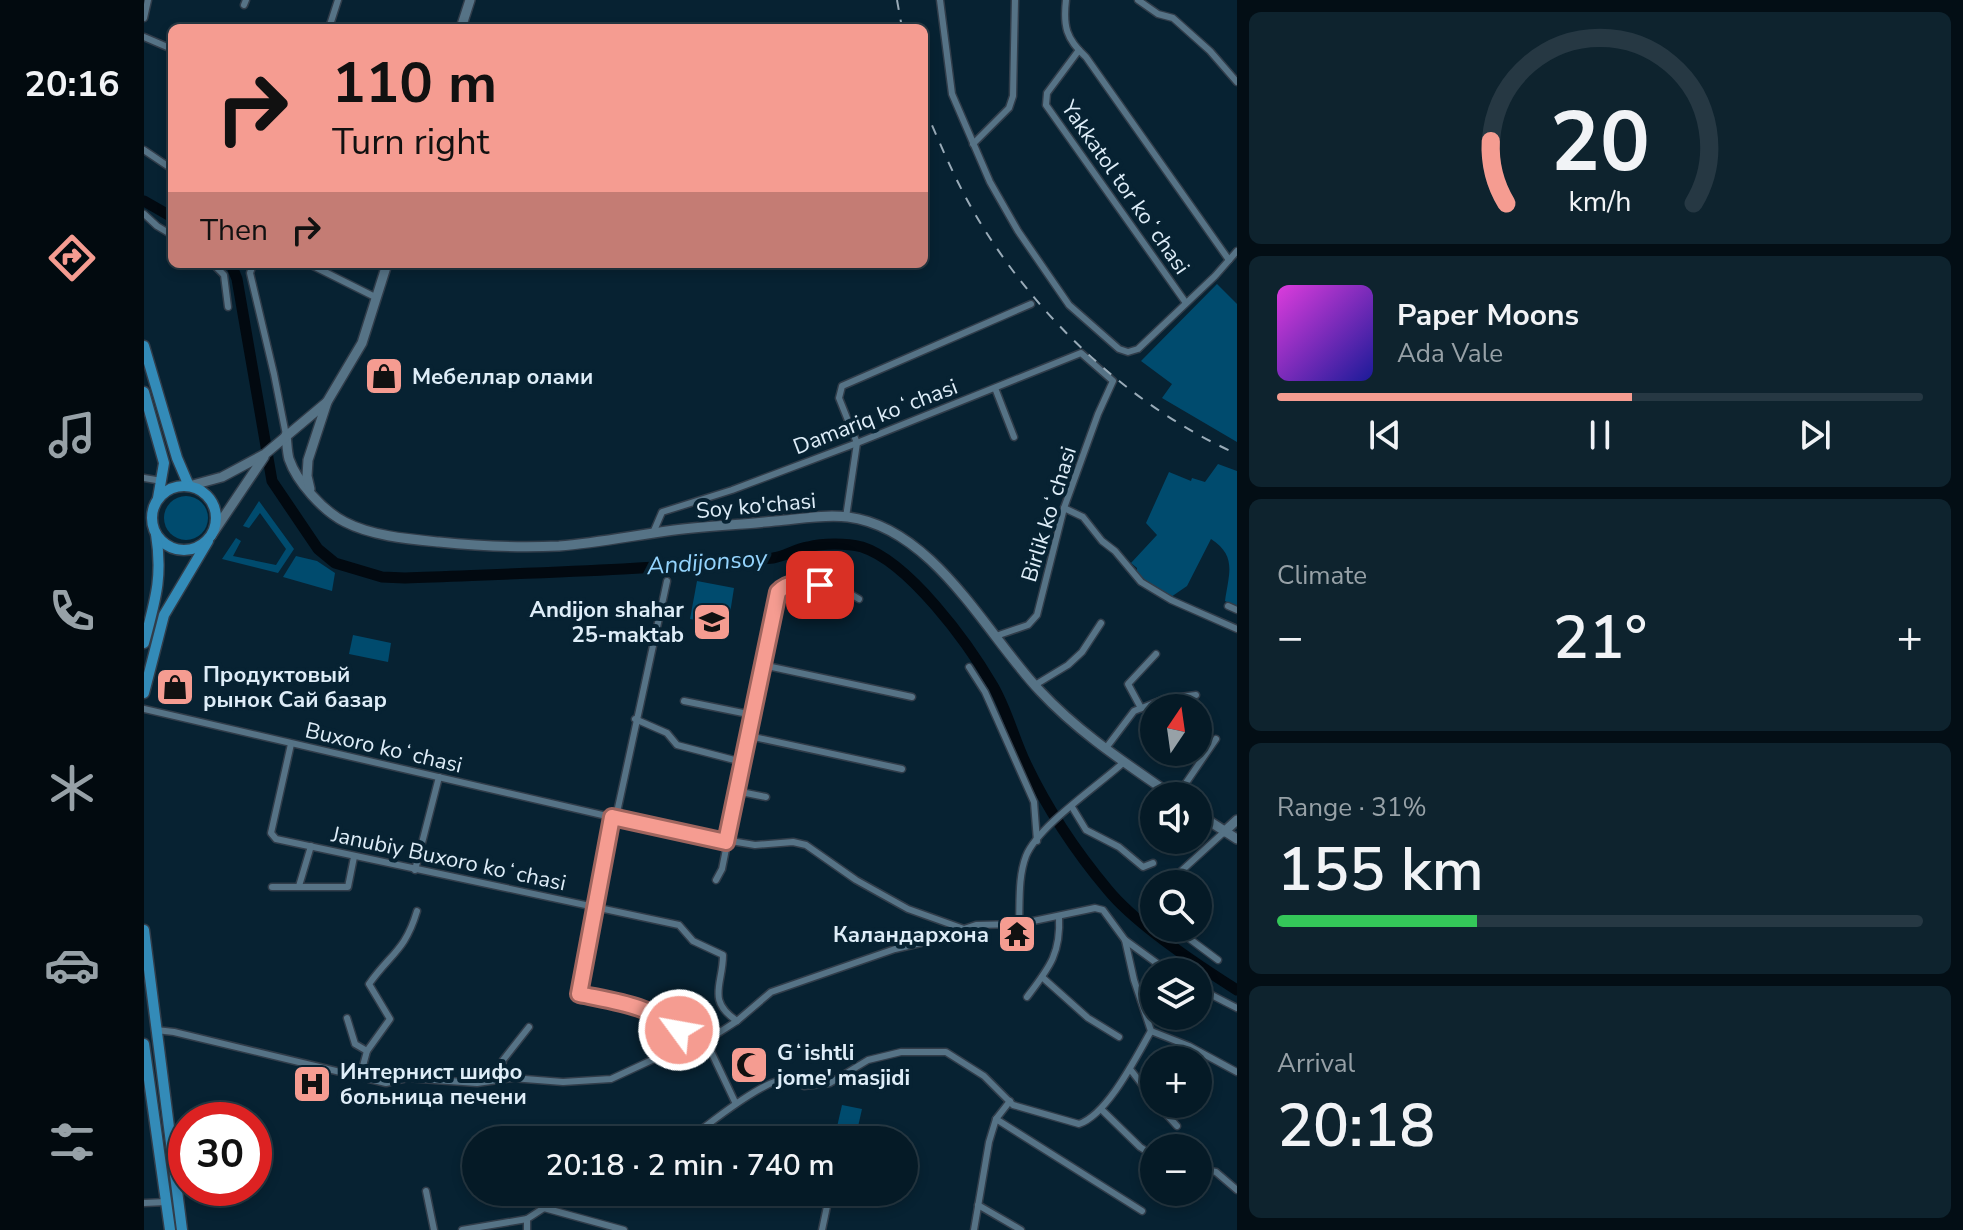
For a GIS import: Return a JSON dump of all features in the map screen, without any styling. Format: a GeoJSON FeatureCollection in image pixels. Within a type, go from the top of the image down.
{"type":"FeatureCollection","features":[{"type":"Feature","properties":{"kind":"main road"},"geometry":{"type":"LineString","coordinates":[[462,24],[470,0]]}},
{"type":"Feature","properties":{"kind":"main road"},"geometry":{"type":"LineString","coordinates":[[311,493],[307,476],[308,460],[327,402],[362,343],[386,268]]}},
{"type":"Feature","properties":{"kind":"main road"},"geometry":{"type":"LineString","coordinates":[[144,346],[177,458],[189,486]]}},
{"type":"Feature","properties":{"kind":"main road"},"geometry":{"type":"LineString","coordinates":[[144,392],[164,463],[158,500],[152,515],[160,579],[144,643]]}},
{"type":"Feature","properties":{"kind":"main road"},"geometry":{"type":"LineString","coordinates":[[158,500],[172,488],[222,477],[265,454],[327,402]]}},
{"type":"Feature","properties":{"kind":"main road","name":"Soy ko'chasi"},"geometry":{"type":"LineString","coordinates":[[286,435],[289,459],[311,493],[348,524],[389,536],[481,546],[556,546],[801,519],[846,517],[884,528],[919,551],[951,581],[1035,685],[1077,726],[1154,782]]}},
{"type":"Feature","properties":{"kind":"main road"},"geometry":{"type":"LineString","coordinates":[[144,693],[164,615],[265,454]]}},
{"type":"Feature","properties":{"kind":"main road"},"geometry":{"type":"LineString","coordinates":[[156,532],[162,541],[182,550],[193,549],[211,536],[217,516],[214,505],[200,489],[189,486]]}},
{"type":"Feature","properties":{"kind":"main road"},"geometry":{"type":"LineString","coordinates":[[1224,832],[1237,820]]}},
{"type":"Feature","properties":{"kind":"main road"},"geometry":{"type":"LineString","coordinates":[[1212,824],[1237,839]]}},
{"type":"Feature","properties":{"kind":"main road"},"geometry":{"type":"LineString","coordinates":[[144,930],[150,1031],[182,1230]]}},
{"type":"Feature","properties":{"kind":"main road"},"geometry":{"type":"LineString","coordinates":[[144,1044],[170,1230]]}},
{"type":"Feature","properties":{"kind":"street"},"geometry":{"type":"LineString","coordinates":[[144,18],[148,0]]}},
{"type":"Feature","properties":{"kind":"street"},"geometry":{"type":"LineString","coordinates":[[330,24],[338,0]]}},
{"type":"Feature","properties":{"kind":"street"},"geometry":{"type":"LineString","coordinates":[[940,0],[952,94],[990,182],[1018,231],[1069,305],[1119,349],[1128,352],[1138,349],[1237,251]]}},
{"type":"Feature","properties":{"kind":"street"},"geometry":{"type":"LineString","coordinates":[[973,144],[1009,108],[1013,96],[1015,0]]}},
{"type":"Feature","properties":{"kind":"street"},"geometry":{"type":"LineString","coordinates":[[1066,0],[1063,23],[1072,42],[1086,57],[1229,260]]}},
{"type":"Feature","properties":{"kind":"street"},"geometry":{"type":"LineString","coordinates":[[1138,0],[1158,14],[1173,18],[1210,51],[1237,82]]}},
{"type":"Feature","properties":{"kind":"street"},"geometry":{"type":"LineString","coordinates":[[144,37],[168,47]]}},
{"type":"Feature","properties":{"kind":"street","name":"Yakkatol tor koʻchasi"},"geometry":{"type":"LineString","coordinates":[[1079,50],[1047,93],[1046,105],[1186,303]]}},
{"type":"Feature","properties":{"kind":"street"},"geometry":{"type":"LineString","coordinates":[[144,150],[168,166]]}},
{"type":"Feature","properties":{"kind":"street"},"geometry":{"type":"LineString","coordinates":[[144,214],[168,232]]}},
{"type":"Feature","properties":{"kind":"street"},"geometry":{"type":"LineString","coordinates":[[217,268],[224,275],[228,307]]}},
{"type":"Feature","properties":{"kind":"street"},"geometry":{"type":"LineString","coordinates":[[252,268],[250,273],[286,435]]}},
{"type":"Feature","properties":{"kind":"street"},"geometry":{"type":"LineString","coordinates":[[317,268],[377,298]]}},
{"type":"Feature","properties":{"kind":"street"},"geometry":{"type":"LineString","coordinates":[[846,517],[857,443],[839,398],[842,386],[1031,304]]}},
{"type":"Feature","properties":{"kind":"street","name":"Damariq koʻchasi"},"geometry":{"type":"LineString","coordinates":[[653,533],[662,512],[732,490],[857,443],[1081,353],[1113,381]]}},
{"type":"Feature","properties":{"kind":"street","name":"Birlik koʻchasi"},"geometry":{"type":"LineString","coordinates":[[996,636],[1028,625],[1037,615],[1064,508],[1113,381]]}},
{"type":"Feature","properties":{"kind":"street"},"geometry":{"type":"LineString","coordinates":[[995,388],[1014,437]]}},
{"type":"Feature","properties":{"kind":"street"},"geometry":{"type":"LineString","coordinates":[[144,478],[162,481]]}},
{"type":"Feature","properties":{"kind":"street"},"geometry":{"type":"LineString","coordinates":[[1064,508],[1083,517],[1141,582],[1171,600],[1237,629]]}},
{"type":"Feature","properties":{"kind":"street"},"geometry":{"type":"LineString","coordinates":[[667,581],[614,817],[579,994],[656,1013],[693,1041]]}},
{"type":"Feature","properties":{"kind":"street"},"geometry":{"type":"LineString","coordinates":[[716,880],[722,869],[778,592],[792,583],[814,584],[859,599]]}},
{"type":"Feature","properties":{"kind":"street"},"geometry":{"type":"LineString","coordinates":[[1228,606],[1237,610]]}},
{"type":"Feature","properties":{"kind":"street"},"geometry":{"type":"LineString","coordinates":[[1035,685],[1068,665],[1082,652],[1101,623]]}},
{"type":"Feature","properties":{"kind":"street"},"geometry":{"type":"LineString","coordinates":[[1140,706],[1128,684],[1156,654]]}},
{"type":"Feature","properties":{"kind":"street"},"geometry":{"type":"LineString","coordinates":[[762,665],[912,697]]}},
{"type":"Feature","properties":{"kind":"street"},"geometry":{"type":"LineString","coordinates":[[969,667],[985,692],[1034,802],[1037,841]]}},
{"type":"Feature","properties":{"kind":"street"},"geometry":{"type":"LineString","coordinates":[[684,701],[753,715]]}},
{"type":"Feature","properties":{"kind":"street","name":"Buxoro koʻchasi"},"geometry":{"type":"LineString","coordinates":[[144,709],[726,842],[755,845],[793,842],[806,845],[856,880],[908,909],[964,929]]}},
{"type":"Feature","properties":{"kind":"street"},"geometry":{"type":"LineString","coordinates":[[1106,748],[1128,717],[1140,709]]}},
{"type":"Feature","properties":{"kind":"street"},"geometry":{"type":"LineString","coordinates":[[635,719],[667,733],[677,745],[742,762]]}},
{"type":"Feature","properties":{"kind":"street"},"geometry":{"type":"LineString","coordinates":[[749,736],[902,769]]}},
{"type":"Feature","properties":{"kind":"street"},"geometry":{"type":"LineString","coordinates":[[1185,782],[1216,739]]}},
{"type":"Feature","properties":{"kind":"street","name":"Janubiy Buxoro koʻchasi"},"geometry":{"type":"LineString","coordinates":[[291,744],[271,833],[276,839],[679,925],[693,941],[723,955],[719,1004],[723,1012],[737,1021]]}},
{"type":"Feature","properties":{"kind":"street"},"geometry":{"type":"LineString","coordinates":[[1019,924],[1022,875],[1028,853],[1048,828],[1124,762]]}},
{"type":"Feature","properties":{"kind":"street"},"geometry":{"type":"LineString","coordinates":[[415,870],[439,777]]}},
{"type":"Feature","properties":{"kind":"street"},"geometry":{"type":"LineString","coordinates":[[736,791],[766,797]]}},
{"type":"Feature","properties":{"kind":"street"},"geometry":{"type":"LineString","coordinates":[[1070,809],[1086,830],[1119,847],[1143,867],[1153,863]]}},
{"type":"Feature","properties":{"kind":"street"},"geometry":{"type":"LineString","coordinates":[[1182,870],[1224,832]]}},
{"type":"Feature","properties":{"kind":"street"},"geometry":{"type":"LineString","coordinates":[[299,886],[311,846]]}},
{"type":"Feature","properties":{"kind":"street"},"geometry":{"type":"LineString","coordinates":[[272,887],[348,887],[354,857]]}},
{"type":"Feature","properties":{"kind":"street"},"geometry":{"type":"LineString","coordinates":[[150,1031],[174,1032],[386,1083],[407,1078],[477,1083],[501,1079],[563,1082],[611,1079],[693,1041],[706,1041],[737,1021],[771,992],[895,949],[955,935],[976,925],[1019,924],[1095,908],[1103,910],[1125,940],[1150,958]]}},
{"type":"Feature","properties":{"kind":"street"},"geometry":{"type":"LineString","coordinates":[[360,1077],[367,1051],[390,1019],[369,984],[410,935],[417,911]]}},
{"type":"Feature","properties":{"kind":"street"},"geometry":{"type":"LineString","coordinates":[[1027,997],[1054,960],[1059,946],[1059,916]]}},
{"type":"Feature","properties":{"kind":"street"},"geometry":{"type":"LineString","coordinates":[[705,1126],[735,1102],[781,1079],[792,1078],[804,1086],[830,1083],[868,1060],[901,1052],[946,1052],[984,1076],[1013,1105],[1074,1123],[1085,1122],[1101,1109],[1130,1069],[1151,1031],[1125,940]]}},
{"type":"Feature","properties":{"kind":"street"},"geometry":{"type":"LineString","coordinates":[[1194,942],[1218,960]]}},
{"type":"Feature","properties":{"kind":"street"},"geometry":{"type":"LineString","coordinates":[[1042,977],[1088,1018],[1119,1037]]}},
{"type":"Feature","properties":{"kind":"street"},"geometry":{"type":"LineString","coordinates":[[1212,995],[1237,1008]]}},
{"type":"Feature","properties":{"kind":"street"},"geometry":{"type":"LineString","coordinates":[[347,1018],[355,1044],[367,1051]]}},
{"type":"Feature","properties":{"kind":"street"},"geometry":{"type":"LineString","coordinates":[[501,1079],[503,1060],[529,1027]]}},
{"type":"Feature","properties":{"kind":"street"},"geometry":{"type":"LineString","coordinates":[[1151,1031],[1189,1046],[1237,1072]]}},
{"type":"Feature","properties":{"kind":"street"},"geometry":{"type":"LineString","coordinates":[[706,1041],[735,1102]]}},
{"type":"Feature","properties":{"kind":"street"},"geometry":{"type":"LineString","coordinates":[[1130,1069],[1140,1082]]}},
{"type":"Feature","properties":{"kind":"street"},"geometry":{"type":"LineString","coordinates":[[974,1230],[996,1119],[1010,1101]]}},
{"type":"Feature","properties":{"kind":"street"},"geometry":{"type":"LineString","coordinates":[[1101,1109],[1140,1147]]}},
{"type":"Feature","properties":{"kind":"street"},"geometry":{"type":"LineString","coordinates":[[1170,1118],[1177,1126]]}},
{"type":"Feature","properties":{"kind":"street"},"geometry":{"type":"LineString","coordinates":[[996,1119],[1142,1211]]}},
{"type":"Feature","properties":{"kind":"street"},"geometry":{"type":"LineString","coordinates":[[1212,1171],[1237,1190]]}},
{"type":"Feature","properties":{"kind":"street"},"geometry":{"type":"LineString","coordinates":[[426,1191],[434,1230]]}},
{"type":"Feature","properties":{"kind":"street"},"geometry":{"type":"LineString","coordinates":[[144,1203],[166,1202]]}},
{"type":"Feature","properties":{"kind":"street"},"geometry":{"type":"LineString","coordinates":[[978,1205],[1021,1230]]}},
{"type":"Feature","properties":{"kind":"street"},"geometry":{"type":"LineString","coordinates":[[822,1230],[827,1206]]}},
{"type":"Feature","properties":{"kind":"street"},"geometry":{"type":"LineString","coordinates":[[462,1230],[527,1219],[544,1208],[624,1230]]}},
{"type":"Feature","properties":{"kind":"street"},"geometry":{"type":"LineString","coordinates":[[976,1219],[996,1215]]}},
{"type":"Feature","properties":{"kind":"street"},"geometry":{"type":"LineString","coordinates":[[527,1219],[527,1230]]}},
{"type":"Feature","properties":{"kind":"shaded area"},"geometry":{"type":"Polygon","coordinates":[[[1217,284],[1237,304],[1237,442],[1162,398],[1172,384],[1141,361],[1217,284]]]}},
{"type":"Feature","properties":{"kind":"shaded area"},"geometry":{"type":"Polygon","coordinates":[[[1218,464],[1237,471],[1237,607],[1225,601],[1228,559],[1211,539],[1187,586],[1171,597],[1137,576],[1137,568],[1131,563],[1157,535],[1146,523],[1169,472],[1191,481],[1192,478],[1205,482],[1218,464]]]}},
{"type":"Feature","properties":{"kind":"shaded area"},"geometry":{"type":"Polygon","coordinates":[[[186,496],[201,503],[208,518],[201,533],[186,540],[171,533],[164,518],[171,503],[186,496]]]}},
{"type":"Feature","properties":{"kind":"shaded area"},"geometry":{"type":"Polygon","coordinates":[[[259,501],[294,549],[278,573],[222,559],[236,538],[241,541],[233,556],[276,565],[286,549],[260,513],[249,528],[243,526],[259,501]]]}},
{"type":"Feature","properties":{"kind":"shaded area"},"geometry":{"type":"Polygon","coordinates":[[[296,556],[317,561],[335,573],[332,591],[283,577],[296,556]]]}},
{"type":"Feature","properties":{"kind":"shaded area"},"geometry":{"type":"Polygon","coordinates":[[[697,581],[734,588],[728,626],[690,619],[697,581]]]}},
{"type":"Feature","properties":{"kind":"shaded area"},"geometry":{"type":"Polygon","coordinates":[[[353,635],[391,643],[388,662],[349,654],[353,635]]]}},
{"type":"Feature","properties":{"kind":"shaded area"},"geometry":{"type":"Polygon","coordinates":[[[842,1105],[862,1109],[858,1126],[837,1126],[842,1105]]]}},
{"type":"Feature","properties":{"kind":"waterway","name":"Andijonsoy"},"geometry":{"type":"LineString","coordinates":[[144,201],[168,215]]}},
{"type":"Feature","properties":{"kind":"waterway","name":"Andijonsoy"},"geometry":{"type":"LineString","coordinates":[[233,268],[272,481],[318,549],[335,563],[382,577],[405,578],[727,562],[773,558],[827,544],[862,547],[899,569],[918,586],[969,648],[998,695],[1043,797],[1108,890],[1151,930],[1237,990]]}},
{"type":"Feature","properties":{"kind":"railway"},"geometry":{"type":"LineString","coordinates":[[897,0],[901,24]]}},
{"type":"Feature","properties":{"kind":"railway"},"geometry":{"type":"LineString","coordinates":[[928,116],[971,207],[1022,283],[1052,318],[1120,382],[1196,434],[1237,454]]}},
{"type":"Feature","properties":{"kind":"place","name":"Мебеллар олами"},"geometry":{"type":"Point","coordinates":[384,376]}},
{"type":"Feature","properties":{"kind":"place","name":"Andijon shahar 25-maktab"},"geometry":{"type":"Point","coordinates":[712,622]}},
{"type":"Feature","properties":{"kind":"place","name":"Продуктовый рынок Сай базар"},"geometry":{"type":"Point","coordinates":[175,687]}},
{"type":"Feature","properties":{"kind":"place","name":"Каландархона"},"geometry":{"type":"Point","coordinates":[1017,934]}},
{"type":"Feature","properties":{"kind":"place","name":"Gʻishtli jome' masjidi"},"geometry":{"type":"Point","coordinates":[749,1065]}},
{"type":"Feature","properties":{"kind":"place","name":"Интернист шифо больница печени"},"geometry":{"type":"Point","coordinates":[312,1084]}},
{"type":"Feature","properties":{"kind":"route"},"geometry":{"type":"LineString","coordinates":[[679,1030],[656,1013],[579,994],[612,817],[726,842],[778,592],[792,583],[820,585]]}}]}
